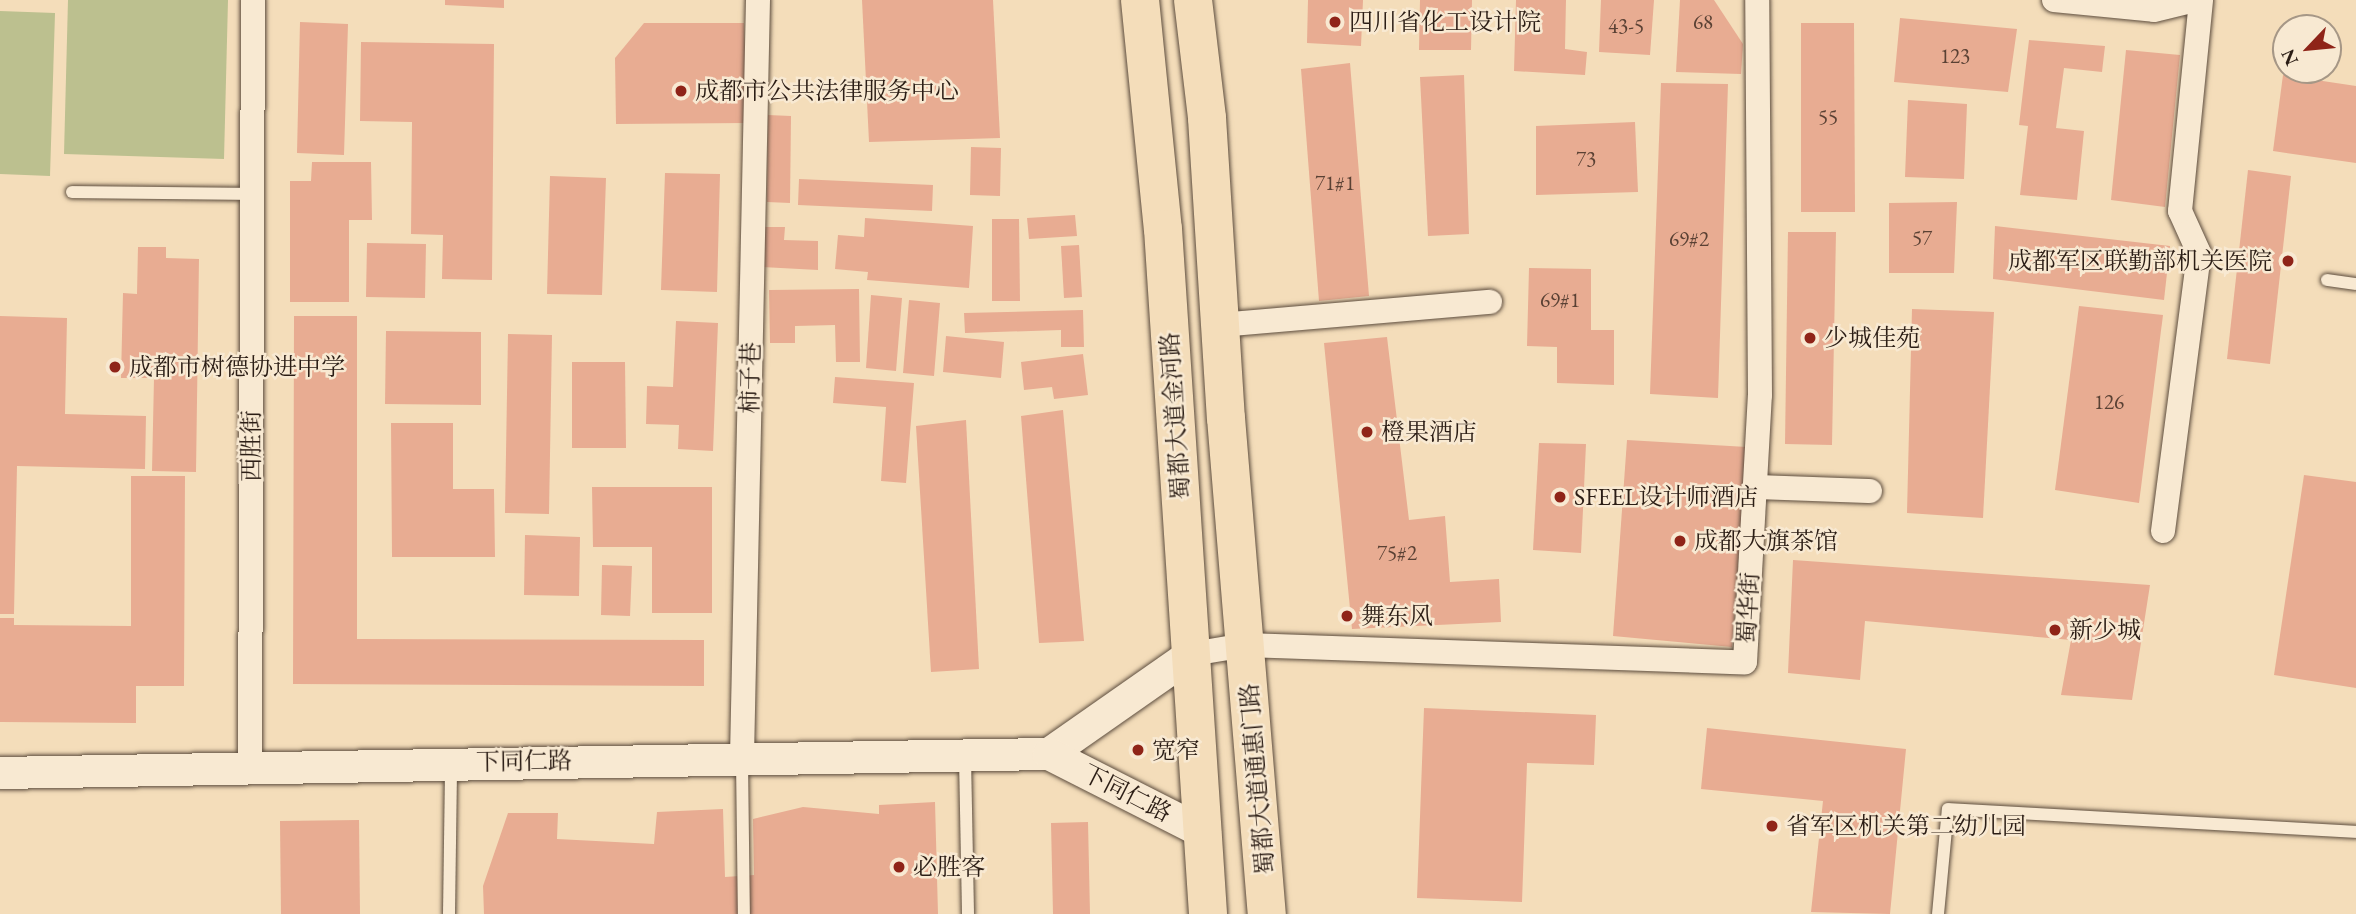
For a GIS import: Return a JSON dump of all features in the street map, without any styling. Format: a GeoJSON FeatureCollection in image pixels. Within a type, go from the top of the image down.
{"type":"FeatureCollection","features":[{"type":"Feature","properties":{"kind":"main road","name":"蜀都大道金河路"},"geometry":{"type":"LineString","coordinates":[[1140,0],[1150,70],[1205,833]]}},
{"type":"Feature","properties":{"kind":"main road","name":"蜀都大道金河路"},"geometry":{"type":"LineString","coordinates":[[1193,0],[1207,118],[1220,325],[1246,645]]}},
{"type":"Feature","properties":{"kind":"main road","name":"蜀都大道通惠门路"},"geometry":{"type":"LineString","coordinates":[[1246,645],[1268,914]]}},
{"type":"Feature","properties":{"kind":"main road"},"geometry":{"type":"LineString","coordinates":[[1192,654],[1262,832]]}},
{"type":"Feature","properties":{"kind":"main road"},"geometry":{"type":"LineString","coordinates":[[1205,833],[1208,914]]}},
{"type":"Feature","properties":{"kind":"street","name":"西胜街"},"geometry":{"type":"LineString","coordinates":[[250,766],[253,0]]}},
{"type":"Feature","properties":{"kind":"street","name":"柿子巷"},"geometry":{"type":"LineString","coordinates":[[742,757],[758,0]]}},
{"type":"Feature","properties":{"kind":"street","name":"蜀华街"},"geometry":{"type":"LineString","coordinates":[[1192,654],[1246,645],[1745,662],[1760,395],[1758,0]]}},
{"type":"Feature","properties":{"kind":"street"},"geometry":{"type":"LineString","coordinates":[[2054,0],[2154,10],[2195,0]]}},
{"type":"Feature","properties":{"kind":"street"},"geometry":{"type":"LineString","coordinates":[[2163,531],[2199,253],[2180,211],[2201,0]]}},
{"type":"Feature","properties":{"kind":"street"},"geometry":{"type":"LineString","coordinates":[[1220,325],[1490,302]]}},
{"type":"Feature","properties":{"kind":"street"},"geometry":{"type":"LineString","coordinates":[[1755,487],[1870,491]]}},
{"type":"Feature","properties":{"kind":"street","name":"下同仁路"},"geometry":{"type":"LineString","coordinates":[[1049,754],[1192,654]]}},
{"type":"Feature","properties":{"kind":"street","name":"下同仁路"},"geometry":{"type":"LineString","coordinates":[[0,773],[451,762],[1049,754],[1205,833]]}},
{"type":"Feature","properties":{"kind":"lane"},"geometry":{"type":"LineString","coordinates":[[72,191],[252,194]]}},
{"type":"Feature","properties":{"kind":"lane"},"geometry":{"type":"LineString","coordinates":[[2327,279],[2356,284]]}},
{"type":"Feature","properties":{"kind":"lane"},"geometry":{"type":"LineString","coordinates":[[965,754],[968,914]]}},
{"type":"Feature","properties":{"kind":"lane"},"geometry":{"type":"LineString","coordinates":[[742,757],[744,914]]}},
{"type":"Feature","properties":{"kind":"lane"},"geometry":{"type":"LineString","coordinates":[[449,914],[451,762]]}},
{"type":"Feature","properties":{"kind":"lane"},"geometry":{"type":"LineString","coordinates":[[1938,914],[1948,809],[2356,832]]}},
{"type":"Feature","properties":{"kind":"green space"},"geometry":{"type":"Polygon","coordinates":[[[68,0],[228,0],[224,159],[64,154],[68,0]]]}},
{"type":"Feature","properties":{"kind":"green space"},"geometry":{"type":"Polygon","coordinates":[[[0,11],[55,13],[50,176],[0,174],[0,11]]]}},
{"type":"Feature","properties":{"kind":"building"},"geometry":{"type":"Polygon","coordinates":[[[445,0],[504,0],[504,8],[445,5],[445,0]]]}},
{"type":"Feature","properties":{"kind":"building"},"geometry":{"type":"Polygon","coordinates":[[[862,0],[993,0],[1000,138],[869,142],[862,0]]]}},
{"type":"Feature","properties":{"kind":"building","name":"四川省化工设计院"},"geometry":{"type":"Polygon","coordinates":[[[1308,0],[1363,0],[1361,46],[1307,43],[1308,0]]]}},
{"type":"Feature","properties":{"kind":"building"},"geometry":{"type":"Polygon","coordinates":[[[1420,0],[1472,0],[1471,50],[1419,50],[1420,0]]]}},
{"type":"Feature","properties":{"kind":"building"},"geometry":{"type":"Polygon","coordinates":[[[1516,0],[1566,0],[1565,49],[1587,52],[1585,75],[1514,71],[1516,0]]]}},
{"type":"Feature","properties":{"kind":"building"},"geometry":{"type":"Polygon","coordinates":[[[1601,0],[1654,0],[1650,55],[1599,52],[1601,0]]]}},
{"type":"Feature","properties":{"kind":"building"},"geometry":{"type":"Polygon","coordinates":[[[1680,0],[1714,0],[1743,44],[1741,74],[1676,72],[1680,0]]]}},
{"type":"Feature","properties":{"kind":"building"},"geometry":{"type":"Polygon","coordinates":[[[1900,18],[2017,29],[2008,92],[1894,82],[1900,18]]]}},
{"type":"Feature","properties":{"kind":"building"},"geometry":{"type":"Polygon","coordinates":[[[300,22],[348,24],[344,155],[297,153],[300,22]]]}},
{"type":"Feature","properties":{"kind":"building","name":"成都市公共法律服务中心"},"geometry":{"type":"Polygon","coordinates":[[[644,23],[744,23],[747,123],[616,124],[615,58],[644,23]]]}},
{"type":"Feature","properties":{"kind":"building"},"geometry":{"type":"Polygon","coordinates":[[[1801,23],[1854,23],[1855,212],[1801,212],[1801,23]]]}},
{"type":"Feature","properties":{"kind":"building"},"geometry":{"type":"Polygon","coordinates":[[[2029,40],[2105,46],[2102,72],[2064,68],[2056,128],[2084,131],[2077,200],[2020,195],[2028,126],[2019,125],[2029,40]]]}},
{"type":"Feature","properties":{"kind":"building"},"geometry":{"type":"Polygon","coordinates":[[[361,42],[494,44],[492,280],[442,279],[443,235],[411,234],[412,122],[360,121],[361,42]]]}},
{"type":"Feature","properties":{"kind":"building"},"geometry":{"type":"Polygon","coordinates":[[[2126,50],[2180,55],[2165,207],[2111,200],[2126,50]]]}},
{"type":"Feature","properties":{"kind":"building"},"geometry":{"type":"Polygon","coordinates":[[[1350,63],[1369,296],[1319,301],[1301,69],[1350,63]]]}},
{"type":"Feature","properties":{"kind":"building"},"geometry":{"type":"Polygon","coordinates":[[[1464,75],[1469,234],[1428,236],[1420,77],[1464,75]]]}},
{"type":"Feature","properties":{"kind":"building"},"geometry":{"type":"Polygon","coordinates":[[[1661,83],[1728,84],[1718,398],[1650,394],[1661,83]]]}},
{"type":"Feature","properties":{"kind":"building"},"geometry":{"type":"Polygon","coordinates":[[[2282,84],[2356,86],[2356,163],[2273,151],[2282,84]]]}},
{"type":"Feature","properties":{"kind":"building"},"geometry":{"type":"Polygon","coordinates":[[[1908,100],[1967,104],[1964,179],[1905,177],[1908,100]]]}},
{"type":"Feature","properties":{"kind":"building"},"geometry":{"type":"Polygon","coordinates":[[[768,115],[791,116],[790,203],[767,202],[768,115]]]}},
{"type":"Feature","properties":{"kind":"building"},"geometry":{"type":"Polygon","coordinates":[[[1635,122],[1638,192],[1536,195],[1536,126],[1635,122]]]}},
{"type":"Feature","properties":{"kind":"building"},"geometry":{"type":"Polygon","coordinates":[[[971,147],[1001,148],[1000,196],[970,195],[971,147]]]}},
{"type":"Feature","properties":{"kind":"building"},"geometry":{"type":"Polygon","coordinates":[[[312,162],[371,162],[372,220],[349,220],[349,302],[290,302],[290,181],[311,181],[312,162]]]}},
{"type":"Feature","properties":{"kind":"building"},"geometry":{"type":"Polygon","coordinates":[[[2248,170],[2291,176],[2270,364],[2227,359],[2248,170]]]}},
{"type":"Feature","properties":{"kind":"building"},"geometry":{"type":"Polygon","coordinates":[[[665,173],[720,174],[717,292],[661,290],[665,173]]]}},
{"type":"Feature","properties":{"kind":"building"},"geometry":{"type":"Polygon","coordinates":[[[550,176],[606,178],[602,295],[547,294],[550,176]]]}},
{"type":"Feature","properties":{"kind":"building"},"geometry":{"type":"Polygon","coordinates":[[[799,179],[933,185],[932,211],[798,205],[799,179]]]}},
{"type":"Feature","properties":{"kind":"building"},"geometry":{"type":"Polygon","coordinates":[[[1957,202],[1954,273],[1889,273],[1889,203],[1957,202]]]}},
{"type":"Feature","properties":{"kind":"building"},"geometry":{"type":"Polygon","coordinates":[[[1075,215],[1077,236],[1029,239],[1027,218],[1075,215]]]}},
{"type":"Feature","properties":{"kind":"building"},"geometry":{"type":"Polygon","coordinates":[[[865,218],[973,226],[969,288],[867,280],[868,272],[835,269],[838,235],[864,237],[865,218]]]}},
{"type":"Feature","properties":{"kind":"building"},"geometry":{"type":"Polygon","coordinates":[[[992,219],[1019,219],[1020,301],[992,301],[992,219]]]}},
{"type":"Feature","properties":{"kind":"building"},"geometry":{"type":"Polygon","coordinates":[[[1995,226],[2170,246],[2164,300],[1993,279],[1995,226]]]}},
{"type":"Feature","properties":{"kind":"building"},"geometry":{"type":"Polygon","coordinates":[[[764,227],[785,227],[784,240],[818,241],[818,270],[762,267],[764,227]]]}},
{"type":"Feature","properties":{"kind":"building","name":"少城佳苑"},"geometry":{"type":"Polygon","coordinates":[[[1788,232],[1836,232],[1832,445],[1785,444],[1788,232]]]}},
{"type":"Feature","properties":{"kind":"building"},"geometry":{"type":"Polygon","coordinates":[[[367,243],[426,244],[425,298],[366,297],[367,243]]]}},
{"type":"Feature","properties":{"kind":"building"},"geometry":{"type":"Polygon","coordinates":[[[1079,245],[1082,297],[1064,298],[1061,246],[1079,245]]]}},
{"type":"Feature","properties":{"kind":"building"},"geometry":{"type":"Polygon","coordinates":[[[138,247],[166,247],[166,258],[199,259],[196,472],[152,471],[154,378],[121,378],[123,293],[137,294],[138,247]]]}},
{"type":"Feature","properties":{"kind":"building"},"geometry":{"type":"Polygon","coordinates":[[[1529,268],[1591,269],[1591,330],[1614,330],[1614,385],[1557,383],[1557,347],[1527,346],[1529,268]]]}},
{"type":"Feature","properties":{"kind":"building"},"geometry":{"type":"Polygon","coordinates":[[[859,289],[860,362],[836,362],[835,325],[795,326],[795,343],[770,343],[769,290],[859,289]]]}},
{"type":"Feature","properties":{"kind":"building"},"geometry":{"type":"Polygon","coordinates":[[[871,295],[902,298],[896,371],[866,368],[871,295]]]}},
{"type":"Feature","properties":{"kind":"building"},"geometry":{"type":"Polygon","coordinates":[[[909,300],[940,303],[934,376],[903,373],[909,300]]]}},
{"type":"Feature","properties":{"kind":"building"},"geometry":{"type":"Polygon","coordinates":[[[2079,306],[2163,315],[2139,503],[2055,490],[2079,306]]]}},
{"type":"Feature","properties":{"kind":"building"},"geometry":{"type":"Polygon","coordinates":[[[1912,309],[1994,312],[1983,518],[1907,513],[1912,309]]]}},
{"type":"Feature","properties":{"kind":"building"},"geometry":{"type":"Polygon","coordinates":[[[1083,310],[1084,347],[1061,347],[1061,330],[965,333],[964,313],[1083,310]]]}},
{"type":"Feature","properties":{"kind":"building"},"geometry":{"type":"Polygon","coordinates":[[[0,316],[67,318],[65,414],[146,416],[145,469],[17,466],[14,614],[0,614],[0,316]]]}},
{"type":"Feature","properties":{"kind":"building"},"geometry":{"type":"Polygon","coordinates":[[[294,316],[357,316],[357,639],[704,640],[704,686],[293,684],[294,316]]]}},
{"type":"Feature","properties":{"kind":"building"},"geometry":{"type":"Polygon","coordinates":[[[676,321],[718,323],[713,451],[678,449],[679,425],[646,424],[647,386],[673,387],[676,321]]]}},
{"type":"Feature","properties":{"kind":"building"},"geometry":{"type":"Polygon","coordinates":[[[386,331],[481,332],[481,405],[385,404],[386,331]]]}},
{"type":"Feature","properties":{"kind":"building"},"geometry":{"type":"Polygon","coordinates":[[[508,334],[552,335],[549,514],[505,513],[508,334]]]}},
{"type":"Feature","properties":{"kind":"building"},"geometry":{"type":"Polygon","coordinates":[[[946,336],[1004,342],[1001,378],[943,372],[946,336]]]}},
{"type":"Feature","properties":{"kind":"building"},"geometry":{"type":"Polygon","coordinates":[[[1387,337],[1409,520],[1445,516],[1450,582],[1499,579],[1501,622],[1352,629],[1324,343],[1387,337]]]}},
{"type":"Feature","properties":{"kind":"building"},"geometry":{"type":"Polygon","coordinates":[[[1083,354],[1088,395],[1054,399],[1052,387],[1024,390],[1021,362],[1083,354]]]}},
{"type":"Feature","properties":{"kind":"building"},"geometry":{"type":"Polygon","coordinates":[[[572,362],[625,362],[626,448],[572,448],[572,362]]]}},
{"type":"Feature","properties":{"kind":"building"},"geometry":{"type":"Polygon","coordinates":[[[835,377],[914,383],[906,483],[881,481],[886,407],[833,403],[835,377]]]}},
{"type":"Feature","properties":{"kind":"building"},"geometry":{"type":"Polygon","coordinates":[[[1063,410],[1084,641],[1039,643],[1021,416],[1063,410]]]}},
{"type":"Feature","properties":{"kind":"building"},"geometry":{"type":"Polygon","coordinates":[[[966,420],[979,669],[931,672],[916,426],[966,420]]]}},
{"type":"Feature","properties":{"kind":"building"},"geometry":{"type":"Polygon","coordinates":[[[391,423],[453,423],[453,489],[494,489],[495,557],[392,557],[391,423]]]}},
{"type":"Feature","properties":{"kind":"building","name":"成都大旗茶馆"},"geometry":{"type":"Polygon","coordinates":[[[1627,440],[1747,447],[1732,647],[1613,636],[1627,440]]]}},
{"type":"Feature","properties":{"kind":"building","name":"SFEEL设计师酒店"},"geometry":{"type":"Polygon","coordinates":[[[1539,443],[1586,444],[1581,553],[1533,550],[1539,443]]]}},
{"type":"Feature","properties":{"kind":"building"},"geometry":{"type":"Polygon","coordinates":[[[2304,475],[2356,482],[2356,688],[2274,675],[2304,475]]]}},
{"type":"Feature","properties":{"kind":"building"},"geometry":{"type":"Polygon","coordinates":[[[131,476],[185,476],[184,686],[136,686],[136,723],[0,722],[0,618],[14,618],[14,625],[131,626],[131,476]]]}},
{"type":"Feature","properties":{"kind":"building"},"geometry":{"type":"Polygon","coordinates":[[[592,487],[712,487],[712,613],[652,613],[652,547],[593,547],[592,487]]]}},
{"type":"Feature","properties":{"kind":"building"},"geometry":{"type":"Polygon","coordinates":[[[525,535],[580,537],[579,596],[524,595],[525,535]]]}},
{"type":"Feature","properties":{"kind":"building","name":"新少城"},"geometry":{"type":"Polygon","coordinates":[[[1793,560],[2150,585],[2132,700],[2061,695],[2071,640],[1865,621],[1860,680],[1788,673],[1793,560]]]}},
{"type":"Feature","properties":{"kind":"building"},"geometry":{"type":"Polygon","coordinates":[[[602,565],[632,566],[630,616],[601,615],[602,565]]]}},
{"type":"Feature","properties":{"kind":"building"},"geometry":{"type":"Polygon","coordinates":[[[1424,708],[1596,715],[1594,765],[1527,763],[1522,902],[1417,898],[1424,708]]]}},
{"type":"Feature","properties":{"kind":"building"},"geometry":{"type":"Polygon","coordinates":[[[1707,728],[1906,749],[1890,914],[1811,912],[1823,801],[1701,789],[1707,728]]]}},
{"type":"Feature","properties":{"kind":"building"},"geometry":{"type":"Polygon","coordinates":[[[935,802],[938,914],[484,914],[483,886],[508,813],[558,813],[557,839],[654,844],[657,812],[723,809],[725,877],[754,875],[753,819],[803,807],[879,814],[879,805],[935,802]]]}},
{"type":"Feature","properties":{"kind":"building"},"geometry":{"type":"Polygon","coordinates":[[[359,820],[360,914],[281,914],[280,821],[359,820]]]}},
{"type":"Feature","properties":{"kind":"building"},"geometry":{"type":"Polygon","coordinates":[[[1088,822],[1090,914],[1053,914],[1051,823],[1088,822]]]}},
{"type":"Feature","properties":{"kind":"place","name":"四川省化工设计院"},"geometry":{"type":"Point","coordinates":[1335,22]}},
{"type":"Feature","properties":{"kind":"place","name":"成都市公共法律服务中心"},"geometry":{"type":"Point","coordinates":[681,91]}},
{"type":"Feature","properties":{"kind":"place","name":"成都军区联勤部机关医院"},"geometry":{"type":"Point","coordinates":[2288,261]}},
{"type":"Feature","properties":{"kind":"place","name":"少城佳苑"},"geometry":{"type":"Point","coordinates":[1810,338]}},
{"type":"Feature","properties":{"kind":"place","name":"成都市树德协进中学"},"geometry":{"type":"Point","coordinates":[115,367]}},
{"type":"Feature","properties":{"kind":"place","name":"橙果酒店"},"geometry":{"type":"Point","coordinates":[1367,432]}},
{"type":"Feature","properties":{"kind":"place","name":"SFEEL设计师酒店"},"geometry":{"type":"Point","coordinates":[1560,497]}},
{"type":"Feature","properties":{"kind":"place","name":"成都大旗茶馆"},"geometry":{"type":"Point","coordinates":[1680,541]}},
{"type":"Feature","properties":{"kind":"place","name":"舞东风"},"geometry":{"type":"Point","coordinates":[1347,616]}},
{"type":"Feature","properties":{"kind":"place","name":"新少城"},"geometry":{"type":"Point","coordinates":[2055,630]}},
{"type":"Feature","properties":{"kind":"place","name":"宽窄"},"geometry":{"type":"Point","coordinates":[1138,750]}},
{"type":"Feature","properties":{"kind":"place","name":"省军区机关第二幼儿园"},"geometry":{"type":"Point","coordinates":[1772,826]}},
{"type":"Feature","properties":{"kind":"place","name":"必胜客"},"geometry":{"type":"Point","coordinates":[899,867]}}]}
